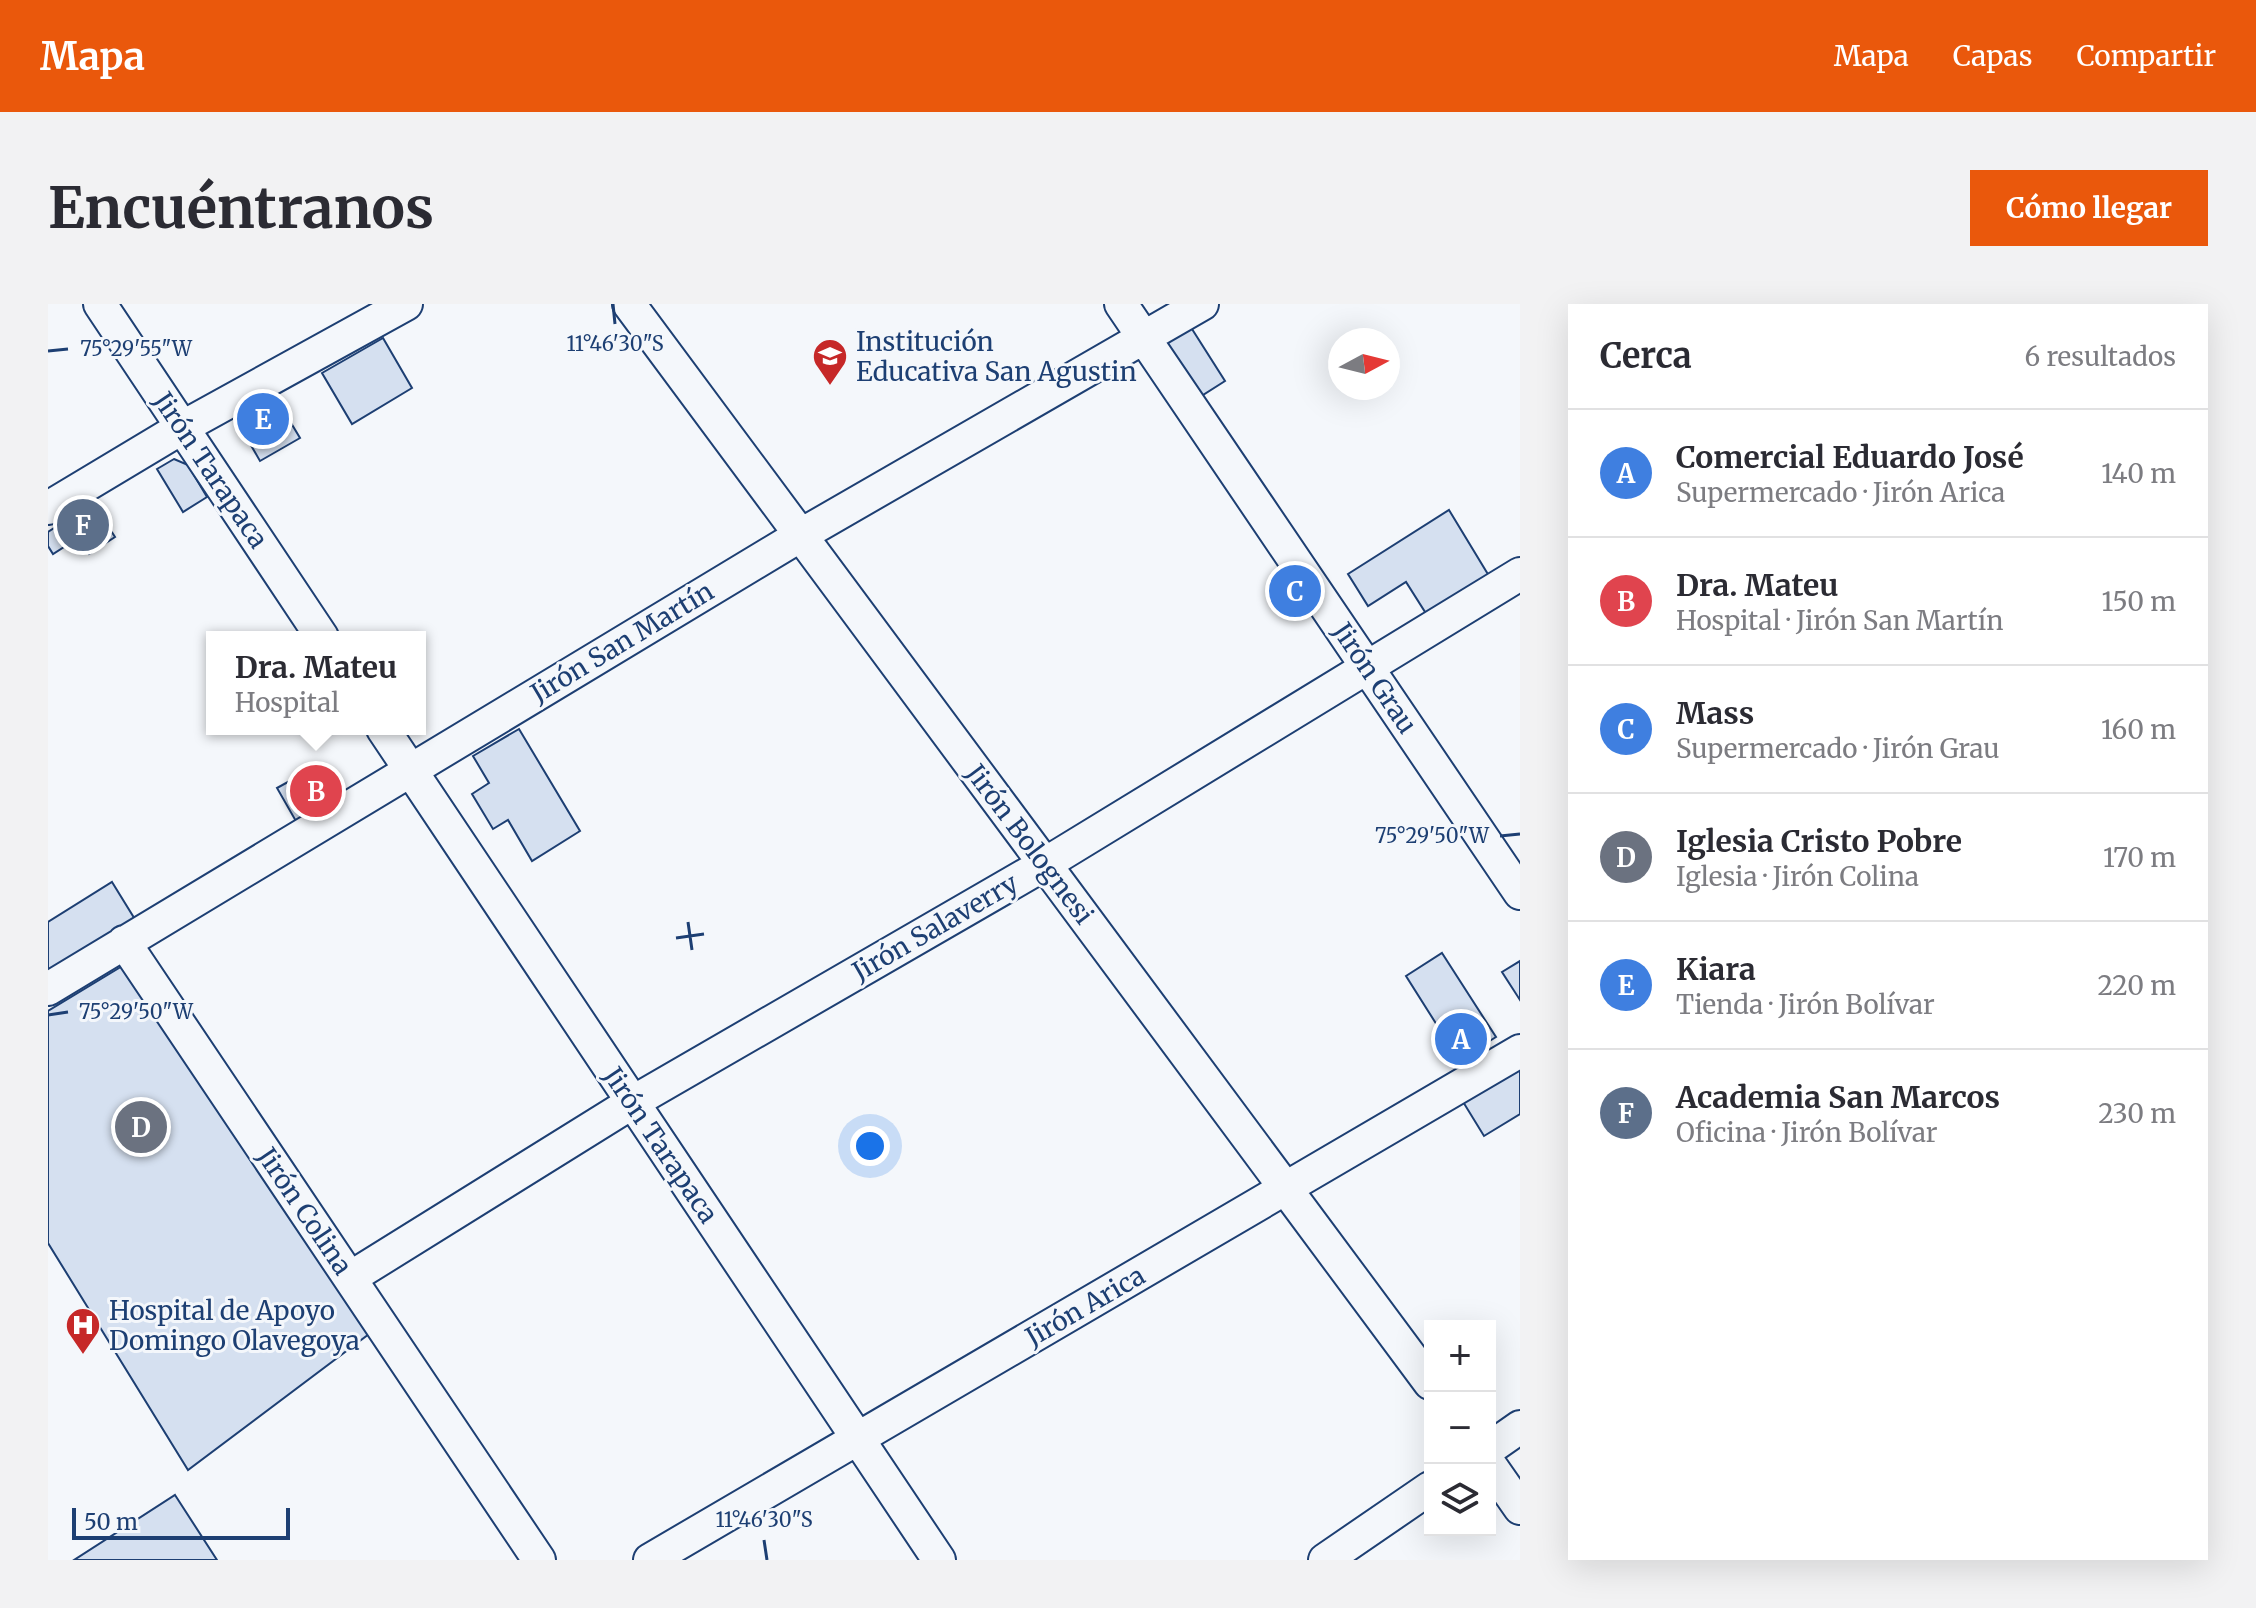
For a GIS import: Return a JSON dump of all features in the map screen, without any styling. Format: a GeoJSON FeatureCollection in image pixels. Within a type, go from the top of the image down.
{"type":"FeatureCollection","features":[{"type":"Feature","properties":{"kind":"street","name":"Jirón Tarapaca"},"geometry":{"type":"LineString","coordinates":[[100,304],[318,631]]}},
{"type":"Feature","properties":{"kind":"street"},"geometry":{"type":"LineString","coordinates":[[48,508],[183,427],[406,304]]}},
{"type":"Feature","properties":{"kind":"street","name":"Jirón Bolognesi"},"geometry":{"type":"LineString","coordinates":[[629,304],[1424,1375]]}},
{"type":"Feature","properties":{"kind":"street","name":"Jirón Grau"},"geometry":{"type":"LineString","coordinates":[[1121,304],[1520,893]]}},
{"type":"Feature","properties":{"kind":"street","name":"Jirón San Martín"},"geometry":{"type":"LineString","coordinates":[[48,989],[801,535],[1202,304]]}},
{"type":"Feature","properties":{"kind":"street","name":"Jirón Salaverry"},"geometry":{"type":"LineString","coordinates":[[350,1278],[633,1102],[1045,864],[1366,665],[1520,574]]}},
{"type":"Feature","properties":{"kind":"street","name":"Jirón Tarapaca"},"geometry":{"type":"LineString","coordinates":[[387,735],[939,1560]]}},
{"type":"Feature","properties":{"kind":"street","name":"Jirón Colina"},"geometry":{"type":"LineString","coordinates":[[124,942],[539,1560]]}},
{"type":"Feature","properties":{"kind":"street","name":"Jirón Arica"},"geometry":{"type":"LineString","coordinates":[[650,1560],[1520,1051]]}},
{"type":"Feature","properties":{"kind":"street"},"geometry":{"type":"LineString","coordinates":[[1496,1444],[1520,1427]]}},
{"type":"Feature","properties":{"kind":"street"},"geometry":{"type":"LineString","coordinates":[[1496,1474],[1520,1508]]}},
{"type":"Feature","properties":{"kind":"street"},"geometry":{"type":"LineString","coordinates":[[1325,1560],[1424,1492]]}},
{"type":"Feature","properties":{"kind":"building"},"geometry":{"type":"Polygon","coordinates":[[[1185,318],[1225,381],[1195,400],[1155,337],[1185,318]]]}},
{"type":"Feature","properties":{"kind":"building"},"geometry":{"type":"Polygon","coordinates":[[[383,338],[412,388],[352,424],[322,373],[383,338]]]}},
{"type":"Feature","properties":{"kind":"building"},"geometry":{"type":"Polygon","coordinates":[[[276,398],[300,438],[260,461],[237,421],[276,398]]]}},
{"type":"Feature","properties":{"kind":"building"},"geometry":{"type":"Polygon","coordinates":[[[174,459],[188,465],[207,497],[183,512],[157,469],[174,459]]]}},
{"type":"Feature","properties":{"kind":"building"},"geometry":{"type":"Polygon","coordinates":[[[93,503],[115,537],[89,554],[78,538],[53,554],[48,546],[48,532],[93,503]]]}},
{"type":"Feature","properties":{"kind":"building"},"geometry":{"type":"Polygon","coordinates":[[[1449,510],[1489,576],[1427,615],[1406,582],[1368,606],[1348,574],[1449,510]]]}},
{"type":"Feature","properties":{"kind":"building"},"geometry":{"type":"Polygon","coordinates":[[[519,729],[580,831],[532,861],[508,820],[493,829],[472,794],[489,783],[473,756],[519,729]]]}},
{"type":"Feature","properties":{"kind":"building"},"geometry":{"type":"Polygon","coordinates":[[[315,767],[335,801],[297,823],[277,788],[315,767]]]}},
{"type":"Feature","properties":{"kind":"building"},"geometry":{"type":"Polygon","coordinates":[[[112,882],[136,921],[48,976],[48,922],[112,882]]]}},
{"type":"Feature","properties":{"kind":"building"},"geometry":{"type":"Polygon","coordinates":[[[1442,953],[1496,1037],[1459,1060],[1406,976],[1442,953]]]}},
{"type":"Feature","properties":{"kind":"building"},"geometry":{"type":"Polygon","coordinates":[[[1520,961],[1520,1000],[1502,972],[1520,961]]]}},
{"type":"Feature","properties":{"kind":"building"},"geometry":{"type":"Polygon","coordinates":[[[124,965],[373,1331],[188,1470],[48,1243],[48,1011],[124,965]]]}},
{"type":"Feature","properties":{"kind":"building"},"geometry":{"type":"Polygon","coordinates":[[[1520,1066],[1520,1114],[1484,1136],[1457,1092],[1520,1066]]]}},
{"type":"Feature","properties":{"kind":"building"},"geometry":{"type":"Polygon","coordinates":[[[175,1495],[217,1560],[74,1560],[175,1495]]]}},
{"type":"Feature","properties":{"kind":"place","name":"Institución Educativa San Agustin"},"geometry":{"type":"Point","coordinates":[830,387]}},
{"type":"Feature","properties":{"kind":"place","name":"Kiara"},"geometry":{"type":"Point","coordinates":[263,419]}},
{"type":"Feature","properties":{"kind":"place","name":"Academia San Marcos"},"geometry":{"type":"Point","coordinates":[83,525]}},
{"type":"Feature","properties":{"kind":"place","name":"Mass"},"geometry":{"type":"Point","coordinates":[1295,591]}},
{"type":"Feature","properties":{"kind":"place","name":"Dra. Mateu"},"geometry":{"type":"Point","coordinates":[316,791]}},
{"type":"Feature","properties":{"kind":"place","name":"Comercial Eduardo José"},"geometry":{"type":"Point","coordinates":[1461,1039]}},
{"type":"Feature","properties":{"kind":"place","name":"Iglesia Cristo Pobre"},"geometry":{"type":"Point","coordinates":[141,1127]}},
{"type":"Feature","properties":{"kind":"place","name":"Hospital de Apoyo Domingo Olavegoya"},"geometry":{"type":"Point","coordinates":[83,1356]}}]}
